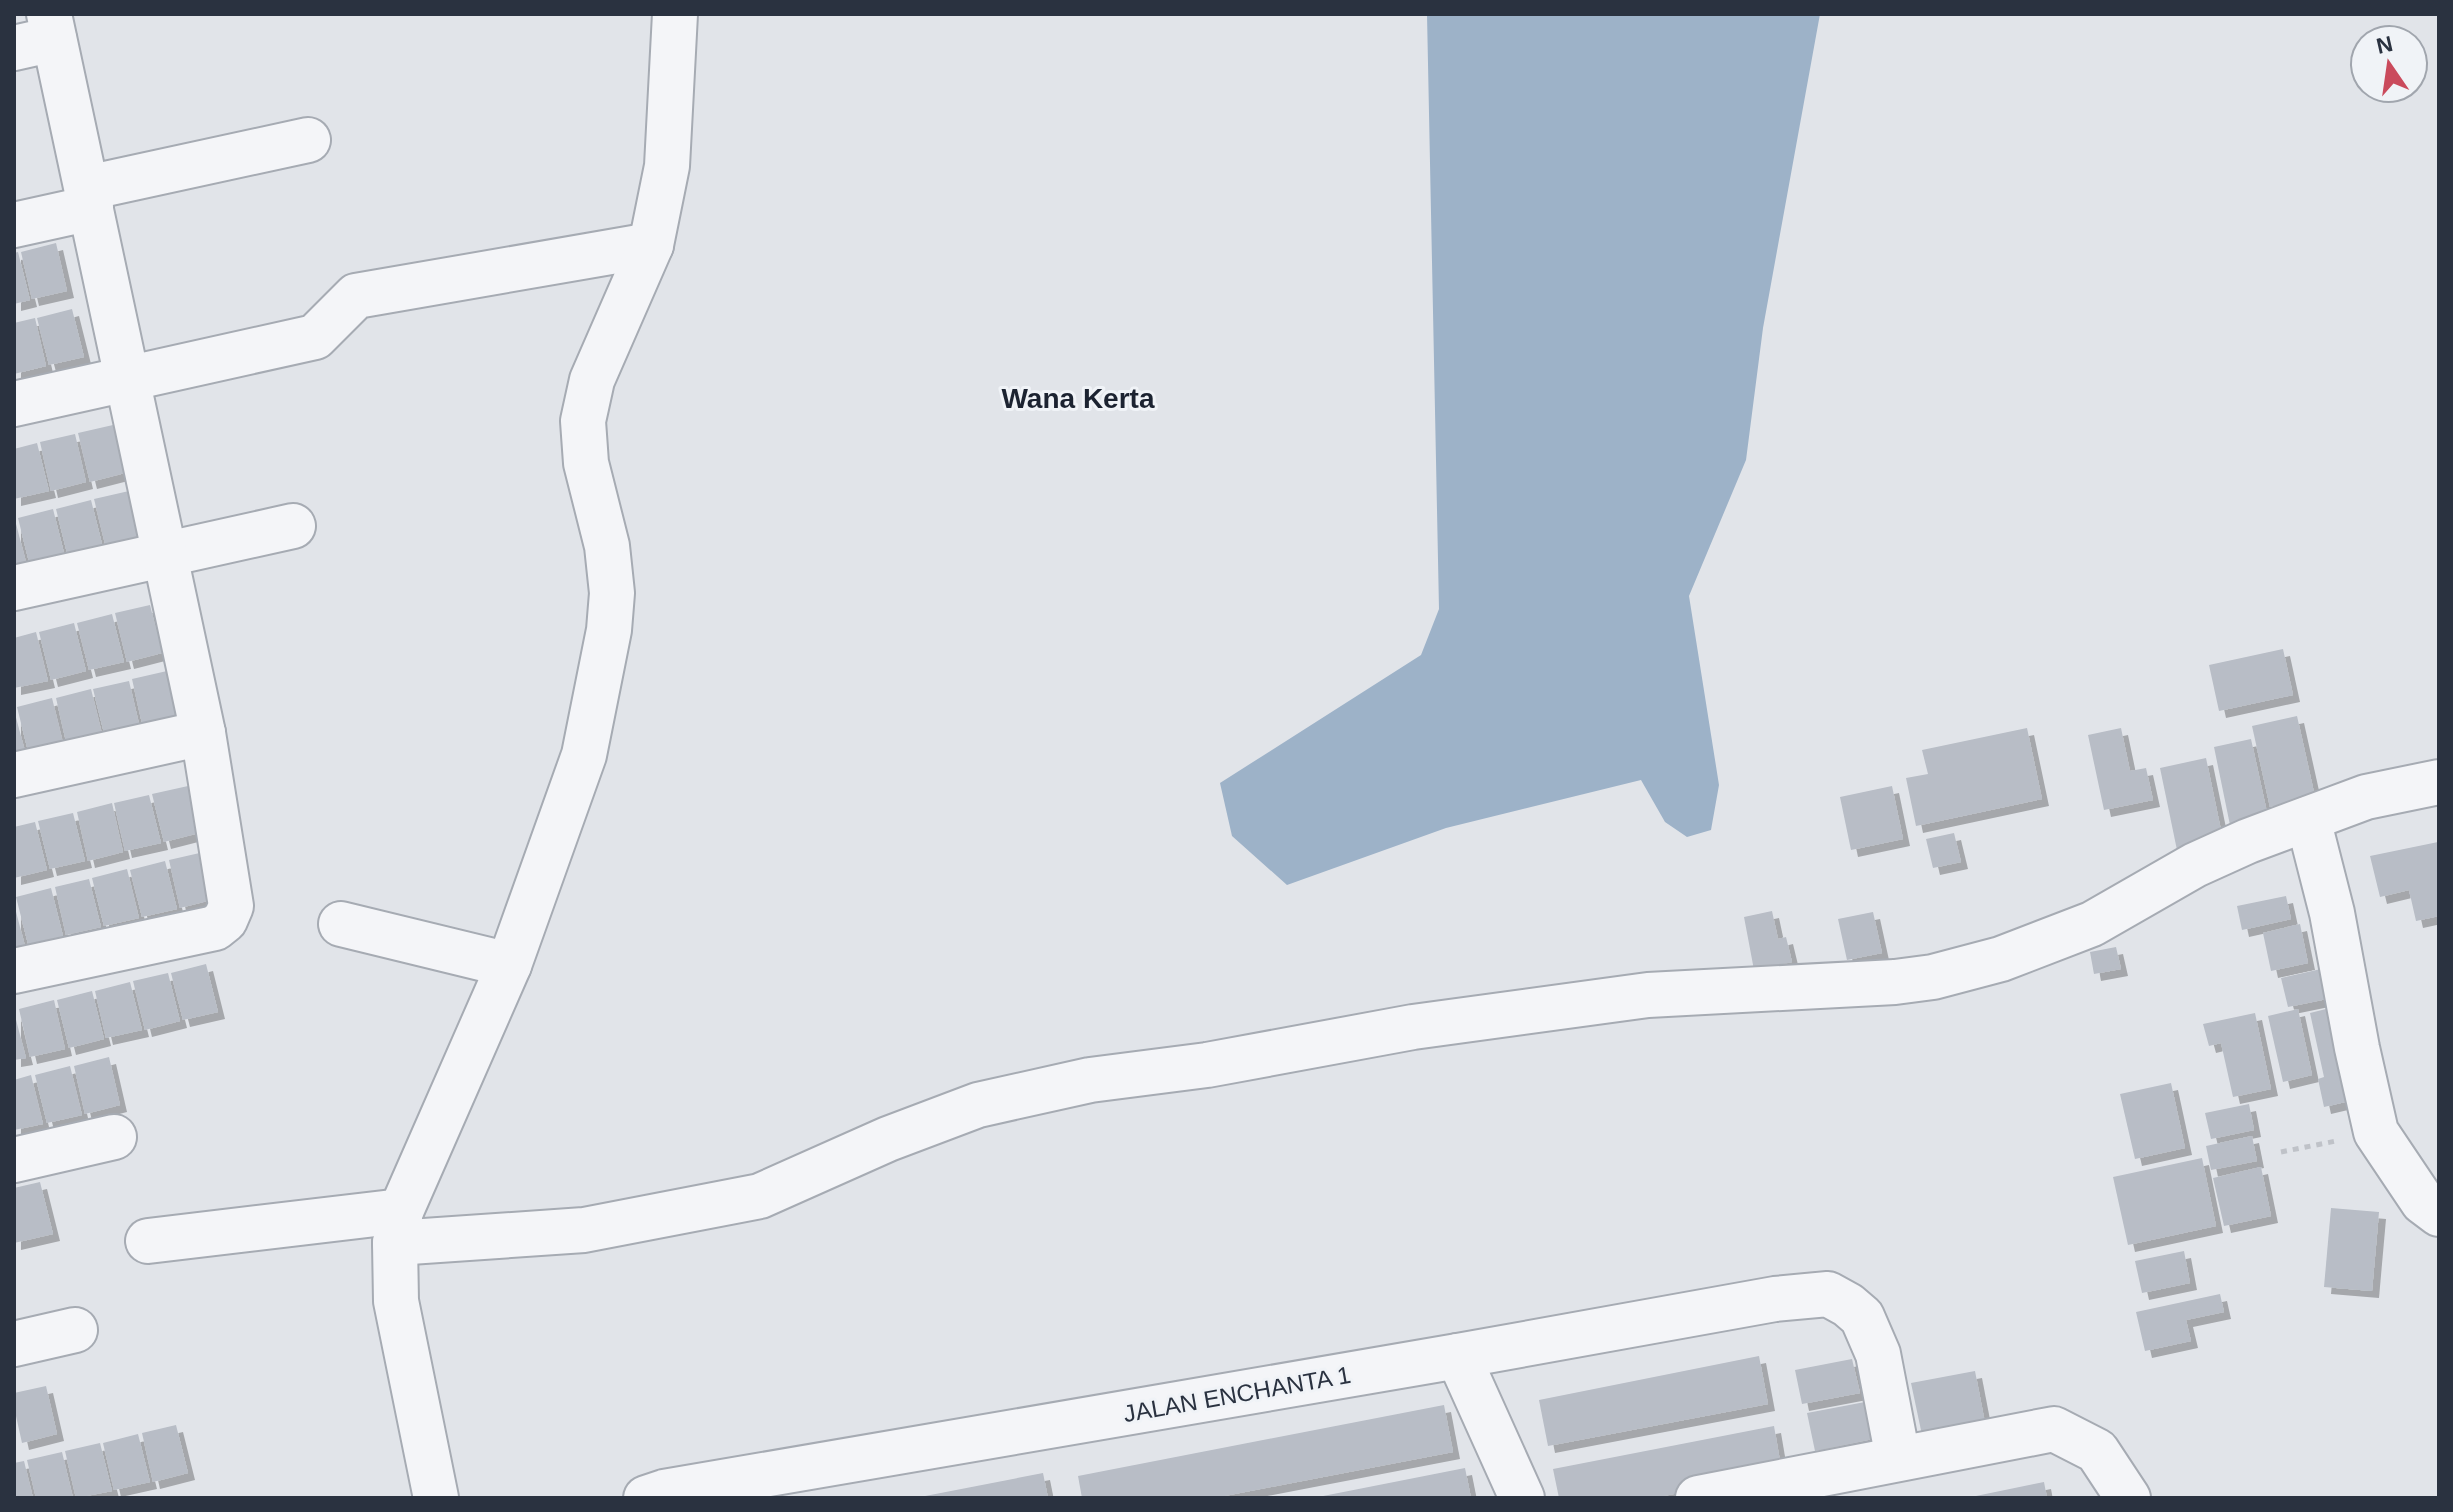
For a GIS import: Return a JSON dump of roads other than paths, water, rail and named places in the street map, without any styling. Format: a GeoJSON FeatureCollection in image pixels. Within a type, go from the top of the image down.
{"type":"FeatureCollection","features":[{"type":"Feature","properties":{"kind":"street"},"geometry":{"type":"LineString","coordinates":[[436,1498],[396,1301],[398,1227],[509,965],[584,755],[609,630],[612,593],[607,546],[586,463],[583,421],[592,380],[651,245],[667,166],[675,14]]}},
{"type":"Feature","properties":{"kind":"street"},"geometry":{"type":"LineString","coordinates":[[14,971],[215,928],[225,920],[231,906],[203,733],[89,198],[39,34]]}},
{"type":"Feature","properties":{"kind":"street"},"geometry":{"type":"LineString","coordinates":[[14,225],[89,198],[308,140]]}},
{"type":"Feature","properties":{"kind":"street"},"geometry":{"type":"LineString","coordinates":[[14,404],[315,337],[356,296],[651,245]]}},
{"type":"Feature","properties":{"kind":"street"},"geometry":{"type":"LineString","coordinates":[[14,588],[293,526]]}},
{"type":"Feature","properties":{"kind":"street"},"geometry":{"type":"LineString","coordinates":[[14,775],[203,733]]}},
{"type":"Feature","properties":{"kind":"street"},"geometry":{"type":"LineString","coordinates":[[148,1241],[398,1227],[584,1230],[760,1196],[888,1139],[978,1105],[1090,1080],[1207,1065],[1413,1027],[1648,995],[1895,982],[1933,977],[2001,959],[2092,924],[2195,865],[2248,841],[2366,797],[2439,782]]}},
{"type":"Feature","properties":{"kind":"street"},"geometry":{"type":"LineString","coordinates":[[2308,819],[2332,913],[2376,1132],[2423,1202],[2439,1214]]}},
{"type":"Feature","properties":{"kind":"street"},"geometry":{"type":"LineString","coordinates":[[341,924],[509,965]]}},
{"type":"Feature","properties":{"kind":"street"},"geometry":{"type":"LineString","coordinates":[[14,1160],[114,1137]]}},
{"type":"Feature","properties":{"kind":"street","name":"JALAN ENCHANTA 1"},"geometry":{"type":"LineString","coordinates":[[646,1498],[664,1492],[1775,1299],[1828,1294],[1862,1317],[1878,1354],[1898,1458]]}},
{"type":"Feature","properties":{"kind":"street"},"geometry":{"type":"LineString","coordinates":[[14,1344],[75,1330]]}},
{"type":"Feature","properties":{"kind":"street"},"geometry":{"type":"LineString","coordinates":[[1458,1356],[1522,1498]]}},
{"type":"Feature","properties":{"kind":"street"},"geometry":{"type":"LineString","coordinates":[[1698,1498],[2054,1429],[2097,1451],[2128,1498]]}},
{"type":"Feature","properties":{"kind":"water"},"geometry":{"type":"Polygon","coordinates":[[[1427,14],[1820,14],[1763,328],[1746,460],[1689,596],[1719,785],[1711,830],[1687,837],[1665,822],[1641,780],[1446,828],[1287,885],[1232,836],[1220,783],[1421,655],[1439,609],[1427,14]]]}},
{"type":"Feature","properties":{"kind":"district","name":"Wana Kerta"},"geometry":{"type":"Point","coordinates":[1078,398]}}]}
